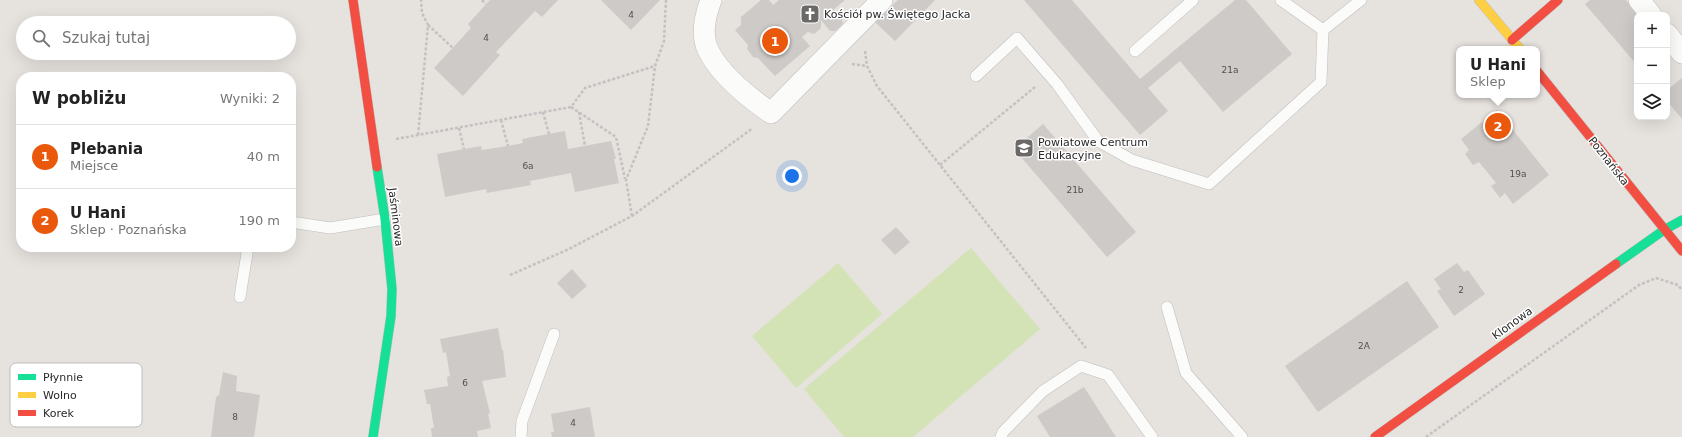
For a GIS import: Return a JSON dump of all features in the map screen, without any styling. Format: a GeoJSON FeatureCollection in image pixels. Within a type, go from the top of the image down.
{"type":"FeatureCollection","features":[{"type":"Feature","properties":{"kind":"street","name":"Jaśminowa"},"geometry":{"type":"LineString","coordinates":[[354,0],[385,219],[392,288],[391,316],[373,437]]}},
{"type":"Feature","properties":{"kind":"street"},"geometry":{"type":"LineString","coordinates":[[711,0],[704,25],[706,44],[716,64],[751,99],[771,113],[882,0]]}},
{"type":"Feature","properties":{"kind":"street"},"geometry":{"type":"LineString","coordinates":[[1479,0],[1517,46]]}},
{"type":"Feature","properties":{"kind":"street"},"geometry":{"type":"LineString","coordinates":[[1512,40],[1558,0]]}},
{"type":"Feature","properties":{"kind":"street"},"geometry":{"type":"LineString","coordinates":[[1639,0],[1649,12]]}},
{"type":"Feature","properties":{"kind":"street"},"geometry":{"type":"LineString","coordinates":[[1670,38],[1682,53]]}},
{"type":"Feature","properties":{"kind":"street","name":"Poznańska"},"geometry":{"type":"LineString","coordinates":[[1540,75],[1682,251]]}},
{"type":"Feature","properties":{"kind":"street","name":"Klonowa"},"geometry":{"type":"LineString","coordinates":[[1375,437],[1664,230],[1682,220]]}},
{"type":"Feature","properties":{"kind":"lane"},"geometry":{"type":"LineString","coordinates":[[1135,51],[1193,0]]}},
{"type":"Feature","properties":{"kind":"lane"},"geometry":{"type":"LineString","coordinates":[[1281,0],[1323,30]]}},
{"type":"Feature","properties":{"kind":"lane"},"geometry":{"type":"LineString","coordinates":[[976,76],[1017,38],[1050,76],[1098,141],[1132,160],[1209,184],[1321,82],[1323,30],[1361,0]]}},
{"type":"Feature","properties":{"kind":"lane"},"geometry":{"type":"LineString","coordinates":[[296,223],[330,228],[385,219]]}},
{"type":"Feature","properties":{"kind":"lane"},"geometry":{"type":"LineString","coordinates":[[240,297],[247,252]]}},
{"type":"Feature","properties":{"kind":"lane"},"geometry":{"type":"LineString","coordinates":[[1167,307],[1186,373],[1242,437]]}},
{"type":"Feature","properties":{"kind":"lane"},"geometry":{"type":"LineString","coordinates":[[521,437],[522,421],[554,334]]}},
{"type":"Feature","properties":{"kind":"lane"},"geometry":{"type":"LineString","coordinates":[[1001,437],[1043,391],[1081,366],[1108,375],[1152,437]]}},
{"type":"Feature","properties":{"kind":"path"},"geometry":{"type":"LineString","coordinates":[[421,0],[422,13],[428,25],[453,48]]}},
{"type":"Feature","properties":{"kind":"path"},"geometry":{"type":"LineString","coordinates":[[482,0],[486,4]]}},
{"type":"Feature","properties":{"kind":"path"},"geometry":{"type":"LineString","coordinates":[[626,180],[648,126],[655,66],[664,41],[666,0]]}},
{"type":"Feature","properties":{"kind":"path"},"geometry":{"type":"LineString","coordinates":[[418,135],[428,25]]}},
{"type":"Feature","properties":{"kind":"path"},"geometry":{"type":"LineString","coordinates":[[572,107],[585,88],[655,66]]}},
{"type":"Feature","properties":{"kind":"path"},"geometry":{"type":"LineString","coordinates":[[867,66],[877,86],[1089,352],[1096,371]]}},
{"type":"Feature","properties":{"kind":"path"},"geometry":{"type":"LineString","coordinates":[[940,165],[1050,76]]}},
{"type":"Feature","properties":{"kind":"path"},"geometry":{"type":"LineString","coordinates":[[374,143],[572,107],[616,137],[626,180],[632,216]]}},
{"type":"Feature","properties":{"kind":"path"},"geometry":{"type":"LineString","coordinates":[[579,111],[585,146]]}},
{"type":"Feature","properties":{"kind":"path"},"geometry":{"type":"LineString","coordinates":[[543,112],[548,134]]}},
{"type":"Feature","properties":{"kind":"path"},"geometry":{"type":"LineString","coordinates":[[510,276],[567,250],[632,216],[771,113]]}},
{"type":"Feature","properties":{"kind":"path"},"geometry":{"type":"LineString","coordinates":[[501,120],[508,146]]}},
{"type":"Feature","properties":{"kind":"path"},"geometry":{"type":"LineString","coordinates":[[459,128],[464,149]]}},
{"type":"Feature","properties":{"kind":"path"},"geometry":{"type":"LineString","coordinates":[[1426,437],[1639,285],[1656,278],[1678,285],[1682,290]]}},
{"type":"Feature","properties":{"kind":"green space"},"geometry":{"type":"Polygon","coordinates":[[[971,248],[1040,329],[913,437],[844,437],[804,389],[971,248]]]}},
{"type":"Feature","properties":{"kind":"green space"},"geometry":{"type":"Polygon","coordinates":[[[838,263],[882,314],[796,388],[752,336],[838,263]]]}},
{"type":"Feature","properties":{"kind":"building"},"geometry":{"type":"Polygon","coordinates":[[[490,0],[558,0],[542,17],[535,11],[496,52],[500,55],[463,96],[434,68],[471,28],[468,24],[490,0]]]}},
{"type":"Feature","properties":{"kind":"building"},"geometry":{"type":"Polygon","coordinates":[[[601,0],[660,0],[631,30],[601,0]]]}},
{"type":"Feature","properties":{"kind":"building"},"geometry":{"type":"Polygon","coordinates":[[[761,0],[769,0],[773,5],[779,0],[845,0],[834,9],[842,19],[843,24],[835,31],[830,31],[821,20],[821,28],[814,34],[808,32],[802,37],[810,46],[775,76],[758,58],[753,57],[747,49],[748,45],[735,30],[741,25],[741,17],[761,0]]]}},
{"type":"Feature","properties":{"kind":"building"},"geometry":{"type":"Polygon","coordinates":[[[898,0],[935,0],[895,41],[875,22],[898,0]]]}},
{"type":"Feature","properties":{"kind":"building"},"geometry":{"type":"Polygon","coordinates":[[[1024,0],[1072,0],[1140,79],[1235,0],[1246,0],[1292,54],[1223,112],[1180,61],[1148,88],[1168,111],[1140,135],[1024,0]]]}},
{"type":"Feature","properties":{"kind":"building"},"geometry":{"type":"Polygon","coordinates":[[[1590,0],[1626,0],[1636,12],[1634,12],[1634,61],[1585,4],[1590,0]]]}},
{"type":"Feature","properties":{"kind":"building"},"geometry":{"type":"Polygon","coordinates":[[[1682,78],[1682,119],[1670,105],[1670,88],[1682,78]]]}},
{"type":"Feature","properties":{"kind":"building"},"geometry":{"type":"Polygon","coordinates":[[[1497,110],[1549,175],[1513,204],[1505,193],[1500,198],[1491,186],[1496,183],[1479,162],[1473,165],[1465,154],[1469,150],[1461,139],[1497,110]]]}},
{"type":"Feature","properties":{"kind":"building"},"geometry":{"type":"Polygon","coordinates":[[[1043,124],[1136,232],[1107,257],[1014,149],[1043,124]]]}},
{"type":"Feature","properties":{"kind":"building"},"geometry":{"type":"Polygon","coordinates":[[[565,131],[568,149],[611,141],[616,159],[614,159],[619,183],[575,192],[571,173],[530,181],[531,185],[487,193],[486,189],[445,197],[437,154],[481,146],[482,150],[508,146],[523,143],[522,139],[565,131]]]}},
{"type":"Feature","properties":{"kind":"building"},"geometry":{"type":"Polygon","coordinates":[[[896,227],[910,242],[895,255],[881,240],[896,227]]]}},
{"type":"Feature","properties":{"kind":"building"},"geometry":{"type":"Polygon","coordinates":[[[1457,263],[1464,272],[1468,270],[1485,294],[1454,316],[1437,291],[1441,289],[1434,279],[1457,263]]]}},
{"type":"Feature","properties":{"kind":"building"},"geometry":{"type":"Polygon","coordinates":[[[572,269],[587,286],[572,299],[557,283],[572,269]]]}},
{"type":"Feature","properties":{"kind":"building"},"geometry":{"type":"Polygon","coordinates":[[[1407,281],[1439,327],[1318,412],[1285,366],[1407,281]]]}},
{"type":"Feature","properties":{"kind":"building"},"geometry":{"type":"Polygon","coordinates":[[[498,328],[503,350],[506,377],[482,381],[490,413],[488,414],[491,428],[477,431],[478,437],[432,437],[431,428],[434,428],[430,404],[427,404],[424,390],[448,386],[447,377],[450,376],[446,352],[443,353],[440,339],[498,328]]]}},
{"type":"Feature","properties":{"kind":"building"},"geometry":{"type":"Polygon","coordinates":[[[223,372],[237,376],[236,391],[260,395],[254,437],[211,437],[216,397],[219,395],[223,372]]]}},
{"type":"Feature","properties":{"kind":"building"},"geometry":{"type":"Polygon","coordinates":[[[1084,387],[1116,437],[1050,437],[1037,416],[1084,387]]]}},
{"type":"Feature","properties":{"kind":"building"},"geometry":{"type":"Polygon","coordinates":[[[590,407],[595,437],[552,437],[551,432],[554,432],[551,414],[590,407]]]}},
{"type":"Feature","properties":{"kind":"traffic: fast"},"geometry":{"type":"LineString","coordinates":[[373,437],[391,316],[392,289],[385,219],[377,167]]}},
{"type":"Feature","properties":{"kind":"traffic: fast"},"geometry":{"type":"LineString","coordinates":[[1616,264],[1664,230],[1682,220]]}},
{"type":"Feature","properties":{"kind":"traffic: slow"},"geometry":{"type":"LineString","coordinates":[[1479,0],[1517,46]]}},
{"type":"Feature","properties":{"kind":"traffic: jam"},"geometry":{"type":"LineString","coordinates":[[353,0],[377,167]]}},
{"type":"Feature","properties":{"kind":"traffic: jam"},"geometry":{"type":"LineString","coordinates":[[1512,40],[1558,0]]}},
{"type":"Feature","properties":{"kind":"traffic: jam"},"geometry":{"type":"LineString","coordinates":[[1540,75],[1682,251]]}},
{"type":"Feature","properties":{"kind":"traffic: jam"},"geometry":{"type":"LineString","coordinates":[[1375,437],[1616,264]]}},
{"type":"Feature","properties":{"kind":"place","name":"Kościół pw. Świętego Jacka"},"geometry":{"type":"Point","coordinates":[810,14]}},
{"type":"Feature","properties":{"kind":"place","name":"Plebania"},"geometry":{"type":"Point","coordinates":[775,41]}},
{"type":"Feature","properties":{"kind":"place","name":"U Hani"},"geometry":{"type":"Point","coordinates":[1498,126]}},
{"type":"Feature","properties":{"kind":"place","name":"Powiatowe Centrum Edukacyjne"},"geometry":{"type":"Point","coordinates":[1024,148]}}]}
